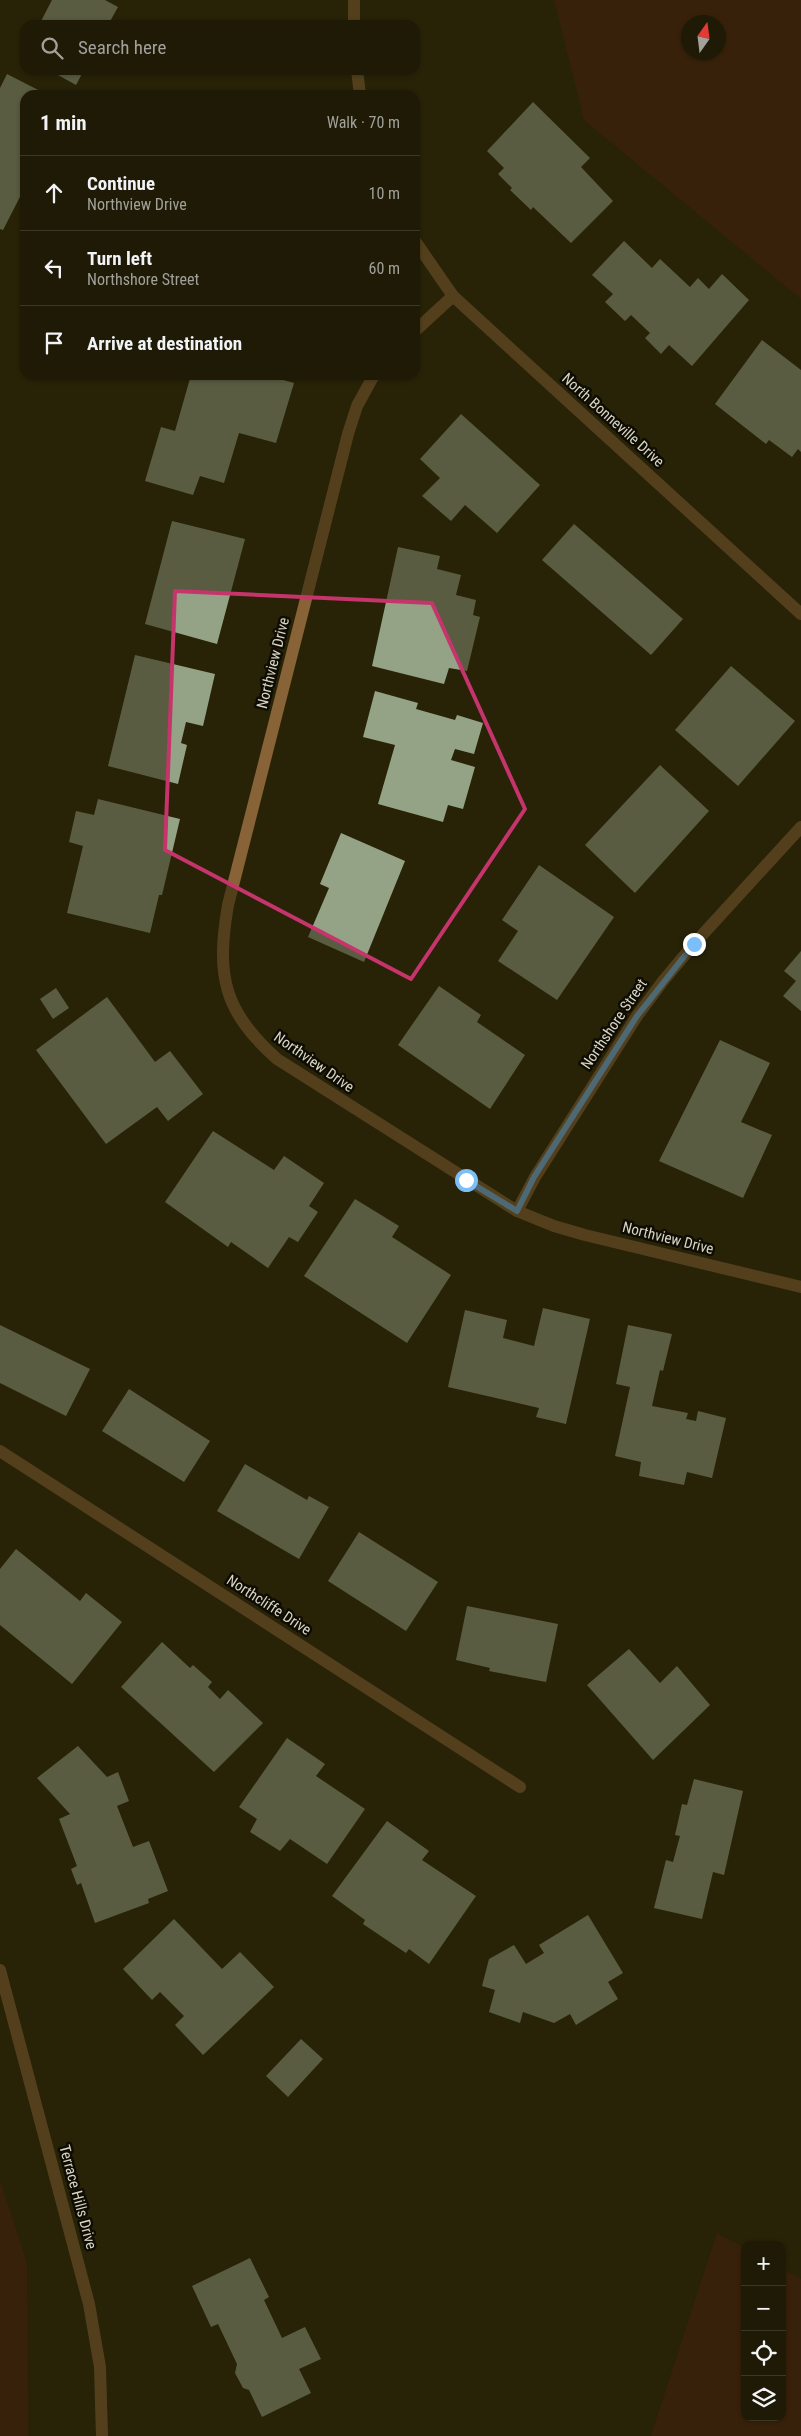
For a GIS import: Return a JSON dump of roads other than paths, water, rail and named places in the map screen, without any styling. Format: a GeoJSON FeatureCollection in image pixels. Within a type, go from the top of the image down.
{"type":"FeatureCollection","features":[{"type":"Feature","properties":{"kind":"street"},"geometry":{"type":"LineString","coordinates":[[354,0],[354,20]]}},
{"type":"Feature","properties":{"kind":"street"},"geometry":{"type":"LineString","coordinates":[[358,75],[359,90]]}},
{"type":"Feature","properties":{"kind":"street","name":"North Bonneville Drive"},"geometry":{"type":"LineString","coordinates":[[420,248],[453,296],[801,614]]}},
{"type":"Feature","properties":{"kind":"street"},"geometry":{"type":"LineString","coordinates":[[420,326],[453,296]]}},
{"type":"Feature","properties":{"kind":"street","name":"Northview Drive"},"geometry":{"type":"LineString","coordinates":[[371,380],[357,406],[348,434],[228,905],[222,958],[226,986],[236,1013],[253,1038],[277,1059],[517,1211],[554,1226],[585,1235],[801,1287]]}},
{"type":"Feature","properties":{"kind":"street","name":"Northshore Street"},"geometry":{"type":"LineString","coordinates":[[517,1211],[534,1177],[637,1016],[694,944],[801,827]]}},
{"type":"Feature","properties":{"kind":"street","name":"Northcliffe Drive"},"geometry":{"type":"LineString","coordinates":[[0,1451],[520,1787]]}},
{"type":"Feature","properties":{"kind":"street","name":"Terrace Hills Drive"},"geometry":{"type":"LineString","coordinates":[[0,1970],[89,2304],[100,2367],[102,2436]]}}]}
